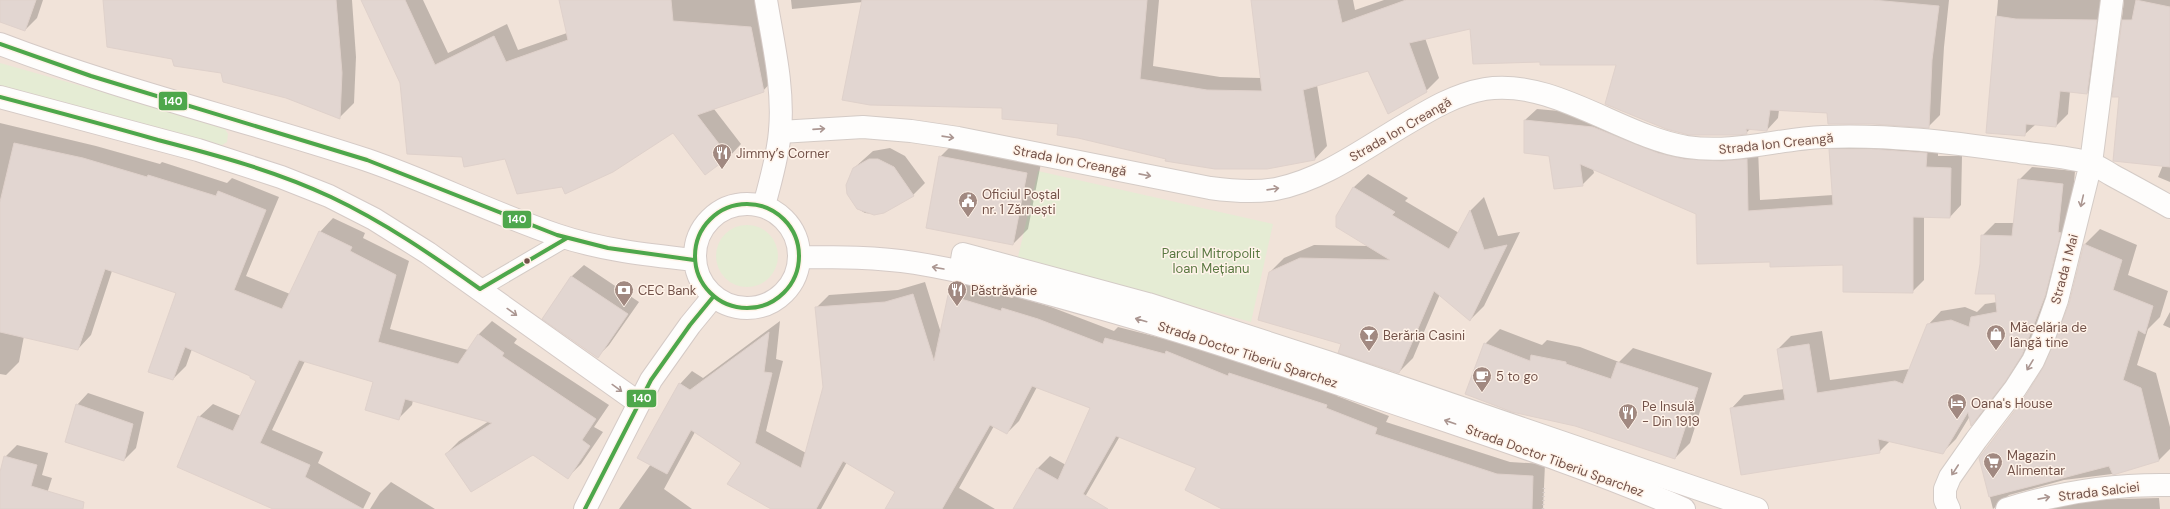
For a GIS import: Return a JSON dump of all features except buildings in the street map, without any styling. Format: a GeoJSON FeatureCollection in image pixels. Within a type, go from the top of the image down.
{"type":"FeatureCollection","features":[{"type":"Feature","properties":{"kind":"street"},"geometry":{"type":"LineString","coordinates":[[764,206],[774,168],[780,132],[781,97],[766,0]]}},
{"type":"Feature","properties":{"kind":"street","name":"Strada 1 Mai"},"geometry":{"type":"LineString","coordinates":[[1949,509],[1945,500],[1945,489],[1950,477],[2015,389],[2033,361],[2045,334],[2057,300],[2091,163],[2112,0]]}},
{"type":"Feature","properties":{"kind":"street"},"geometry":{"type":"LineString","coordinates":[[0,44],[116,84],[262,127],[400,171],[516,220],[567,238],[620,251],[694,260]]}},
{"type":"Feature","properties":{"kind":"street","name":"Strada Ion Creangă"},"geometry":{"type":"LineString","coordinates":[[780,132],[863,127],[911,131],[958,138],[1210,188],[1242,192],[1275,189],[1304,182],[1329,170],[1430,110],[1463,94],[1496,89],[1518,90],[1552,98],[1656,138],[1683,146],[1710,150],[1745,148],[1819,137],[1869,135],[1927,140],[2091,163]]}},
{"type":"Feature","properties":{"kind":"street"},"geometry":{"type":"LineString","coordinates":[[0,97],[198,150],[329,196],[374,219],[428,253],[638,403]]}},
{"type":"Feature","properties":{"kind":"street"},"geometry":{"type":"LineString","coordinates":[[2091,163],[2170,207]]}},
{"type":"Feature","properties":{"kind":"street"},"geometry":{"type":"LineString","coordinates":[[745,204],[764,206],[778,214],[790,226],[797,241],[799,257],[795,277],[784,293],[767,305],[748,309],[728,306],[713,297],[702,283],[694,260],[700,231],[711,218],[726,208],[745,204]]}},
{"type":"Feature","properties":{"kind":"street"},"geometry":{"type":"LineString","coordinates":[[960,272],[963,254],[1148,304],[1327,362],[1720,503],[1757,509]]}},
{"type":"Feature","properties":{"kind":"street","name":"Strada Doctor Tiberiu Sparchez"},"geometry":{"type":"LineString","coordinates":[[799,257],[860,257],[915,263],[960,272],[1142,320],[1306,372],[1551,457],[1684,509]]}},
{"type":"Feature","properties":{"kind":"street"},"geometry":{"type":"LineString","coordinates":[[585,509],[638,403],[667,356],[713,297]]}},
{"type":"Feature","properties":{"kind":"street","name":"Strada Salciei"},"geometry":{"type":"LineString","coordinates":[[2007,509],[2039,499],[2085,491],[2132,485],[2170,485]]}},
{"type":"Feature","properties":{"kind":"lane"},"geometry":{"type":"LineString","coordinates":[[480,290],[567,238]]}},
{"type":"Feature","properties":{"kind":"shaded area"},"geometry":{"type":"Polygon","coordinates":[[[0,0],[2170,0],[2170,509],[0,509],[0,0]]]}},
{"type":"Feature","properties":{"kind":"green space"},"geometry":{"type":"Polygon","coordinates":[[[0,63],[223,126],[228,134],[227,142],[217,148],[0,86],[0,63]]]}},
{"type":"Feature","properties":{"kind":"green space","name":"Parcul Mitropolit Ioan Mețianu"},"geometry":{"type":"Polygon","coordinates":[[[1038,171],[1273,224],[1251,322],[1018,257],[1038,171]]]}},
{"type":"Feature","properties":{"kind":"green space"},"geometry":{"type":"Polygon","coordinates":[[[741,225],[753,225],[769,234],[776,244],[778,256],[776,268],[769,278],[753,287],[741,287],[730,282],[721,273],[716,262],[716,250],[721,239],[730,230],[741,225]]]}},
{"type":"Feature","properties":{"kind":"transit line","name":"140"},"geometry":{"type":"LineString","coordinates":[[0,44],[91,76],[367,160],[557,235],[608,248],[694,260]]}},
{"type":"Feature","properties":{"kind":"transit line","name":"140"},"geometry":{"type":"LineString","coordinates":[[0,97],[224,158],[289,179],[331,197],[370,217],[426,252],[480,289]]}},
{"type":"Feature","properties":{"kind":"transit line","name":"140"},"geometry":{"type":"LineString","coordinates":[[747,204],[767,208],[784,219],[795,236],[799,256],[795,276],[784,293],[767,304],[747,308],[727,304],[710,293],[699,276],[695,256],[699,236],[710,219],[727,208],[747,204]]}},
{"type":"Feature","properties":{"kind":"transit line","name":"140"},"geometry":{"type":"LineString","coordinates":[[480,289],[567,238]]}},
{"type":"Feature","properties":{"kind":"transit line","name":"140"},"geometry":{"type":"LineString","coordinates":[[585,509],[651,380],[690,325],[713,297]]}},
{"type":"Feature","properties":{"kind":"place","name":"Jimmy’s Corner"},"geometry":{"type":"Point","coordinates":[722,170]}},
{"type":"Feature","properties":{"kind":"place","name":"Oficiul Poștal nr. 1 Zărnești"},"geometry":{"type":"Point","coordinates":[968,218]}},
{"type":"Feature","properties":{"kind":"place","name":"CEC Bank"},"geometry":{"type":"Point","coordinates":[624,307]}},
{"type":"Feature","properties":{"kind":"place","name":"Păstrăvărie"},"geometry":{"type":"Point","coordinates":[957,307]}},
{"type":"Feature","properties":{"kind":"place","name":"Măcelăria de lângă tine"},"geometry":{"type":"Point","coordinates":[1996,351]}},
{"type":"Feature","properties":{"kind":"place","name":"Berăria Casini"},"geometry":{"type":"Point","coordinates":[1369,352]}},
{"type":"Feature","properties":{"kind":"place","name":"5 to go"},"geometry":{"type":"Point","coordinates":[1482,393]}},
{"type":"Feature","properties":{"kind":"place","name":"Oana's House"},"geometry":{"type":"Point","coordinates":[1957,420]}},
{"type":"Feature","properties":{"kind":"place","name":"Pe Insulă - Din 1919"},"geometry":{"type":"Point","coordinates":[1628,430]}},
{"type":"Feature","properties":{"kind":"place","name":"Magazin Alimentar"},"geometry":{"type":"Point","coordinates":[1993,479]}}]}
